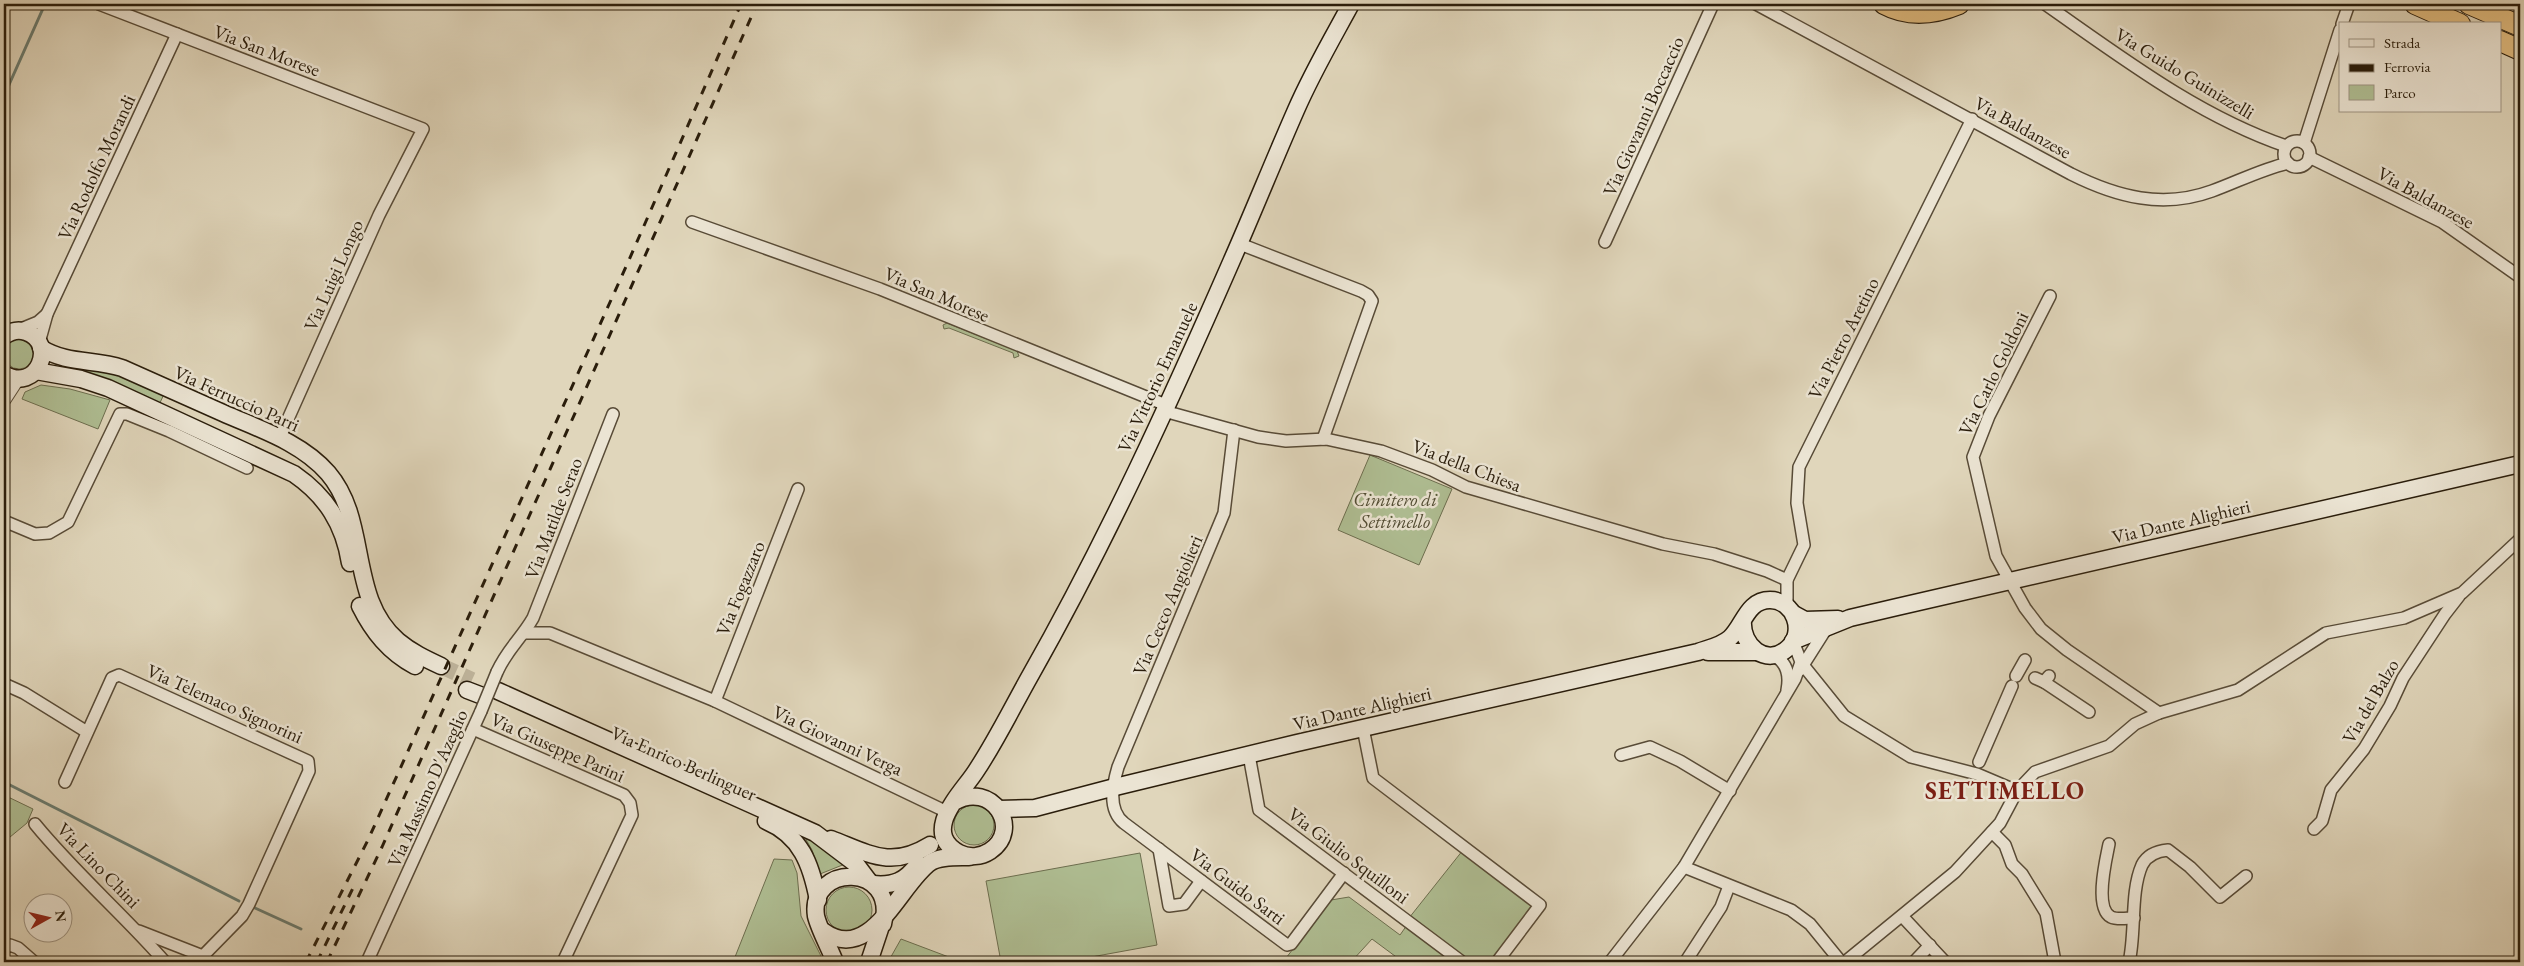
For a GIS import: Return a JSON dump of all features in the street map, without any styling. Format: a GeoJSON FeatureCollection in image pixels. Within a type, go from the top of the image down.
{"type":"FeatureCollection","features":[{"type":"Feature","properties":{"kind":"highway"},"geometry":{"type":"LineString","coordinates":[[1884,4],[1914,13],[1942,11],[1959,4]]}},
{"type":"Feature","properties":{"kind":"highway"},"geometry":{"type":"LineString","coordinates":[[2415,4],[2456,22]]}},
{"type":"Feature","properties":{"kind":"highway"},"geometry":{"type":"LineString","coordinates":[[2469,4],[2520,26]]}},
{"type":"Feature","properties":{"kind":"highway"},"geometry":{"type":"LineString","coordinates":[[2502,42],[2520,50]]}},
{"type":"Feature","properties":{"kind":"main road","name":"Via Vittorio Emanuele"},"geometry":{"type":"LineString","coordinates":[[870,882],[892,885],[903,880],[918,863],[948,812],[984,759],[1091,566],[1240,244],[1296,109],[1352,4]]}},
{"type":"Feature","properties":{"kind":"main road","name":"Via Ferruccio Parri"},"geometry":{"type":"LineString","coordinates":[[8,333],[30,334],[40,346],[66,360],[95,362],[122,368],[273,435],[316,462],[341,492],[353,523],[365,589],[382,622],[404,646],[439,671],[396,654],[369,625],[356,596],[343,534],[329,506],[302,479],[261,458],[108,388],[81,379],[36,371]]}},
{"type":"Feature","properties":{"kind":"main road"},"geometry":{"type":"LineString","coordinates":[[11,376],[31,375],[36,371],[42,356],[40,346]]}},
{"type":"Feature","properties":{"kind":"main road"},"geometry":{"type":"LineString","coordinates":[[261,458],[268,457],[274,446],[273,435]]}},
{"type":"Feature","properties":{"kind":"main road","name":"Via Dante Alighieri"},"geometry":{"type":"LineString","coordinates":[[1698,652],[1756,652],[1773,655],[1788,648],[1794,641],[1850,618],[2520,464]]}},
{"type":"Feature","properties":{"kind":"main road","name":"Via Dante Alighieri"},"geometry":{"type":"LineString","coordinates":[[1002,834],[1020,817],[1035,808],[1111,788],[1362,728],[1698,652],[1729,638],[1753,606],[1761,602],[1779,602],[1790,610],[1812,620],[1850,618]]}},
{"type":"Feature","properties":{"kind":"main road"},"geometry":{"type":"LineString","coordinates":[[1790,610],[1797,628],[1794,641]]}},
{"type":"Feature","properties":{"kind":"main road"},"geometry":{"type":"LineString","coordinates":[[1743,621],[1744,638],[1756,652]]}},
{"type":"Feature","properties":{"kind":"main road","name":"Via Enrico Berlinguer"},"geometry":{"type":"LineString","coordinates":[[482,693],[815,833],[881,858],[908,857],[930,845]]}},
{"type":"Feature","properties":{"kind":"main road","name":"Via Enrico Berlinguer"},"geometry":{"type":"LineString","coordinates":[[482,693],[782,829],[796,841],[808,860],[818,900]]}},
{"type":"Feature","properties":{"kind":"main road","name":"Via Vittorio Emanuele"},"geometry":{"type":"LineString","coordinates":[[984,759],[982,777],[1004,826],[1002,834]]}},
{"type":"Feature","properties":{"kind":"main road"},"geometry":{"type":"LineString","coordinates":[[975,856],[966,855],[951,846],[946,839],[948,812],[972,795],[993,804]]}},
{"type":"Feature","properties":{"kind":"main road","name":"Via Dante Alighieri"},"geometry":{"type":"LineString","coordinates":[[993,804],[1035,808]]}},
{"type":"Feature","properties":{"kind":"main road","name":"Via Enrico Berlinguer"},"geometry":{"type":"LineString","coordinates":[[815,833],[856,864],[870,882]]}},
{"type":"Feature","properties":{"kind":"main road"},"geometry":{"type":"LineString","coordinates":[[823,931],[836,942],[853,945],[870,939],[924,869],[932,862],[942,859],[975,856],[989,852],[1002,834]]}},
{"type":"Feature","properties":{"kind":"main road"},"geometry":{"type":"LineString","coordinates":[[835,962],[816,916],[818,900],[829,883],[841,877],[854,876],[870,882],[884,902],[882,925],[869,962]]}},
{"type":"Feature","properties":{"kind":"street","name":"Via San Morese"},"geometry":{"type":"LineString","coordinates":[[99,4],[423,129]]}},
{"type":"Feature","properties":{"kind":"street","name":"Via Giovanni Boccaccio"},"geometry":{"type":"LineString","coordinates":[[1606,242],[1713,4]]}},
{"type":"Feature","properties":{"kind":"street","name":"Via Baldanzese"},"geometry":{"type":"LineString","coordinates":[[1756,4],[2094,185],[2142,199],[2169,201],[2195,196],[2288,163],[2300,166],[2309,156],[2442,222],[2520,277]]}},
{"type":"Feature","properties":{"kind":"street","name":"Via Guido Guinizzelli"},"geometry":{"type":"LineString","coordinates":[[2045,4],[2175,92],[2248,132],[2286,146]]}},
{"type":"Feature","properties":{"kind":"street"},"geometry":{"type":"LineString","coordinates":[[2343,22],[2349,4]]}},
{"type":"Feature","properties":{"kind":"street"},"geometry":{"type":"LineString","coordinates":[[2304,143],[2339,33]]}},
{"type":"Feature","properties":{"kind":"street","name":"Via Rodolfo Morandi"},"geometry":{"type":"LineString","coordinates":[[40,346],[47,314],[177,34]]}},
{"type":"Feature","properties":{"kind":"street","name":"Via Pietro Aretino"},"geometry":{"type":"LineString","coordinates":[[1787,580],[1804,544],[1797,502],[1799,467],[1972,119]]}},
{"type":"Feature","properties":{"kind":"street","name":"Via Luigi Longo"},"geometry":{"type":"LineString","coordinates":[[273,435],[379,215],[423,129]]}},
{"type":"Feature","properties":{"kind":"street"},"geometry":{"type":"LineString","coordinates":[[2288,163],[2284,156],[2286,146],[2293,142],[2304,143],[2309,150],[2309,156]]}},
{"type":"Feature","properties":{"kind":"street","name":"Via San Morese"},"geometry":{"type":"LineString","coordinates":[[692,222],[880,289],[1165,408]]}},
{"type":"Feature","properties":{"kind":"street"},"geometry":{"type":"LineString","coordinates":[[1240,244],[1361,291],[1370,298],[1371,306],[1323,439]]}},
{"type":"Feature","properties":{"kind":"street","name":"Via Carlo Goldoni"},"geometry":{"type":"LineString","coordinates":[[2050,296],[1989,416],[1973,457],[1996,556],[2025,608],[2041,629],[2069,652],[2159,713]]}},
{"type":"Feature","properties":{"kind":"street"},"geometry":{"type":"LineString","coordinates":[[8,333],[38,322],[47,314]]}},
{"type":"Feature","properties":{"kind":"street"},"geometry":{"type":"LineString","coordinates":[[4,400],[11,376]]}},
{"type":"Feature","properties":{"kind":"street","name":"Via della Chiesa"},"geometry":{"type":"LineString","coordinates":[[1165,408],[1234,430],[1286,441],[1323,439],[1381,451],[1432,470],[1466,487],[1664,544],[1714,554],[1767,571],[1787,580]]}},
{"type":"Feature","properties":{"kind":"street"},"geometry":{"type":"LineString","coordinates":[[4,521],[35,534],[49,533],[68,522],[120,414],[127,414],[169,431],[247,468]]}},
{"type":"Feature","properties":{"kind":"street","name":"Via Matilde Serao"},"geometry":{"type":"LineString","coordinates":[[524,633],[533,618],[613,414]]}},
{"type":"Feature","properties":{"kind":"street","name":"Via Cecco Angiolieri"},"geometry":{"type":"LineString","coordinates":[[1111,788],[1224,514],[1234,430]]}},
{"type":"Feature","properties":{"kind":"street","name":"Via Fogazzaro"},"geometry":{"type":"LineString","coordinates":[[715,701],[798,489]]}},
{"type":"Feature","properties":{"kind":"street"},"geometry":{"type":"LineString","coordinates":[[1845,962],[1955,872],[1992,832],[2006,814],[2017,791],[2035,772],[2109,746],[2136,724],[2159,713],[2238,690],[2326,633],[2404,618],[2462,592],[2520,539]]}},
{"type":"Feature","properties":{"kind":"street"},"geometry":{"type":"LineString","coordinates":[[1787,580],[1790,610]]}},
{"type":"Feature","properties":{"kind":"street","name":"Via del Balzo"},"geometry":{"type":"LineString","coordinates":[[2314,829],[2322,821],[2332,790],[2364,749],[2420,651],[2462,592]]}},
{"type":"Feature","properties":{"kind":"street"},"geometry":{"type":"LineString","coordinates":[[1610,962],[1684,867],[1826,628]]}},
{"type":"Feature","properties":{"kind":"street","name":"Via Massimo D'Azeglio"},"geometry":{"type":"LineString","coordinates":[[367,962],[473,729],[482,693],[497,672],[509,648],[524,633]]}},
{"type":"Feature","properties":{"kind":"street","name":"Via Giovanni Verga"},"geometry":{"type":"LineString","coordinates":[[524,633],[550,633],[715,701],[948,812]]}},
{"type":"Feature","properties":{"kind":"street"},"geometry":{"type":"LineString","coordinates":[[1794,641],[1801,662],[1801,669],[1844,716],[1911,757],[1976,768],[2017,791]]}},
{"type":"Feature","properties":{"kind":"street"},"geometry":{"type":"LineString","coordinates":[[1773,655],[1782,660],[1788,674],[1787,690],[1782,701]]}},
{"type":"Feature","properties":{"kind":"street"},"geometry":{"type":"LineString","coordinates":[[1976,768],[2025,660]]}},
{"type":"Feature","properties":{"kind":"street","name":"Via Telemaco Signorini"},"geometry":{"type":"LineString","coordinates":[[88,732],[112,678],[119,674],[308,761],[309,771],[255,893],[242,916],[200,959]]}},
{"type":"Feature","properties":{"kind":"street"},"geometry":{"type":"LineString","coordinates":[[2043,679],[2089,712]]}},
{"type":"Feature","properties":{"kind":"street"},"geometry":{"type":"LineString","coordinates":[[4,684],[24,693],[88,732],[65,782]]}},
{"type":"Feature","properties":{"kind":"street"},"geometry":{"type":"LineString","coordinates":[[1362,728],[1373,778],[1540,905],[1497,962]]}},
{"type":"Feature","properties":{"kind":"street","name":"Via Giuseppe Parini"},"geometry":{"type":"LineString","coordinates":[[473,729],[624,795],[630,803],[632,814],[563,962]]}},
{"type":"Feature","properties":{"kind":"street"},"geometry":{"type":"LineString","coordinates":[[1621,755],[1650,746],[1730,791]]}},
{"type":"Feature","properties":{"kind":"street","name":"Via Giulio Squilloni"},"geometry":{"type":"LineString","coordinates":[[1249,755],[1259,810],[1462,962]]}},
{"type":"Feature","properties":{"kind":"street","name":"Via Guido Sarti"},"geometry":{"type":"LineString","coordinates":[[1111,788],[1119,819],[1289,945],[1344,873]]}},
{"type":"Feature","properties":{"kind":"street","name":"Via Lino Chini"},"geometry":{"type":"LineString","coordinates":[[36,824],[64,859],[138,931],[165,962]]}},
{"type":"Feature","properties":{"kind":"street"},"geometry":{"type":"LineString","coordinates":[[1992,832],[2005,845],[2012,864],[2022,874],[2046,914],[2055,962]]}},
{"type":"Feature","properties":{"kind":"street"},"geometry":{"type":"LineString","coordinates":[[2109,844],[2102,876],[2102,893],[2106,912],[2114,918],[2134,918]]}},
{"type":"Feature","properties":{"kind":"street"},"geometry":{"type":"LineString","coordinates":[[1159,849],[1170,906],[1184,904],[1201,881]]}},
{"type":"Feature","properties":{"kind":"street"},"geometry":{"type":"LineString","coordinates":[[2129,962],[2138,880],[2142,865],[2156,852],[2168,850],[2190,867],[2220,896],[2246,876]]}},
{"type":"Feature","properties":{"kind":"street"},"geometry":{"type":"LineString","coordinates":[[1684,867],[1791,910],[1810,924],[1841,962]]}},
{"type":"Feature","properties":{"kind":"street"},"geometry":{"type":"LineString","coordinates":[[1688,962],[1686,961],[1720,907],[1729,886]]}},
{"type":"Feature","properties":{"kind":"street"},"geometry":{"type":"LineString","coordinates":[[1902,916],[1945,962]]}},
{"type":"Feature","properties":{"kind":"street","name":"Via Lino Chini"},"geometry":{"type":"LineString","coordinates":[[138,931],[200,959]]}},
{"type":"Feature","properties":{"kind":"street"},"geometry":{"type":"LineString","coordinates":[[4,948],[10,944],[16,946],[34,962]]}},
{"type":"Feature","properties":{"kind":"street"},"geometry":{"type":"LineString","coordinates":[[1914,962],[1930,945]]}},
{"type":"Feature","properties":{"kind":"green space"},"geometry":{"type":"Polygon","coordinates":[[[947,323],[1017,351],[1019,356],[1014,358],[1013,353],[949,328],[944,329],[943,325],[947,323]]]}},
{"type":"Feature","properties":{"kind":"green space"},"geometry":{"type":"Polygon","coordinates":[[[19,339],[30,343],[34,354],[30,365],[19,369],[8,365],[4,354],[8,343],[19,339]]]}},
{"type":"Feature","properties":{"kind":"green space"},"geometry":{"type":"Polygon","coordinates":[[[69,366],[114,371],[165,392],[158,407],[67,372],[69,366]]]}},
{"type":"Feature","properties":{"kind":"green space"},"geometry":{"type":"Polygon","coordinates":[[[41,385],[70,389],[110,400],[98,429],[22,399],[25,392],[41,385]]]}},
{"type":"Feature","properties":{"kind":"green space","name":"Cimitero di Settimello"},"geometry":{"type":"Polygon","coordinates":[[[1370,455],[1452,489],[1419,565],[1338,530],[1370,455]]]}},
{"type":"Feature","properties":{"kind":"green space"},"geometry":{"type":"Polygon","coordinates":[[[4,795],[33,809],[27,823],[4,842],[4,795]]]}},
{"type":"Feature","properties":{"kind":"green space"},"geometry":{"type":"Polygon","coordinates":[[[974,805],[988,811],[994,825],[988,839],[974,845],[960,839],[954,825],[960,811],[974,805]]]}},
{"type":"Feature","properties":{"kind":"green space"},"geometry":{"type":"Polygon","coordinates":[[[800,829],[845,864],[820,874],[812,850],[800,829]]]}},
{"type":"Feature","properties":{"kind":"green space"},"geometry":{"type":"Polygon","coordinates":[[[1463,850],[1534,907],[1492,962],[1468,962],[1409,918],[1463,850]]]}},
{"type":"Feature","properties":{"kind":"green space"},"geometry":{"type":"Polygon","coordinates":[[[1140,853],[1157,945],[1064,962],[1001,962],[986,881],[1140,853]]]}},
{"type":"Feature","properties":{"kind":"green space"},"geometry":{"type":"Polygon","coordinates":[[[774,859],[792,860],[797,873],[801,916],[824,962],[733,962],[774,859]]]}},
{"type":"Feature","properties":{"kind":"green space"},"geometry":{"type":"Polygon","coordinates":[[[849,887],[862,891],[868,897],[872,910],[868,923],[862,929],[849,933],[836,929],[830,923],[826,910],[830,897],[836,891],[849,887]]]}},
{"type":"Feature","properties":{"kind":"green space"},"geometry":{"type":"Polygon","coordinates":[[[1349,897],[1400,935],[1407,925],[1456,962],[1403,962],[1372,939],[1351,962],[1291,962],[1286,958],[1331,900],[1349,897]]]}},
{"type":"Feature","properties":{"kind":"green space"},"geometry":{"type":"Polygon","coordinates":[[[901,939],[962,962],[888,962],[901,939]]]}},
{"type":"Feature","properties":{"kind":"waterway"},"geometry":{"type":"LineString","coordinates":[[4,96],[45,4]]}},
{"type":"Feature","properties":{"kind":"waterway"},"geometry":{"type":"LineString","coordinates":[[4,782],[239,901]]}},
{"type":"Feature","properties":{"kind":"waterway"},"geometry":{"type":"LineString","coordinates":[[255,908],[301,929]]}},
{"type":"Feature","properties":{"kind":"tunnel"},"geometry":{"type":"LineString","coordinates":[[441,666],[472,680]]}},
{"type":"Feature","properties":{"kind":"railway"},"geometry":{"type":"LineString","coordinates":[[306,962],[368,840],[629,260],[741,4]]}},
{"type":"Feature","properties":{"kind":"railway"},"geometry":{"type":"LineString","coordinates":[[327,962],[382,847],[757,4]]}},
{"type":"Feature","properties":{"kind":"railway"},"geometry":{"type":"LineString","coordinates":[[317,962],[354,886]]}},
{"type":"Feature","properties":{"kind":"district","name":"SETTIMELLO"},"geometry":{"type":"Point","coordinates":[2005,791]}}]}
